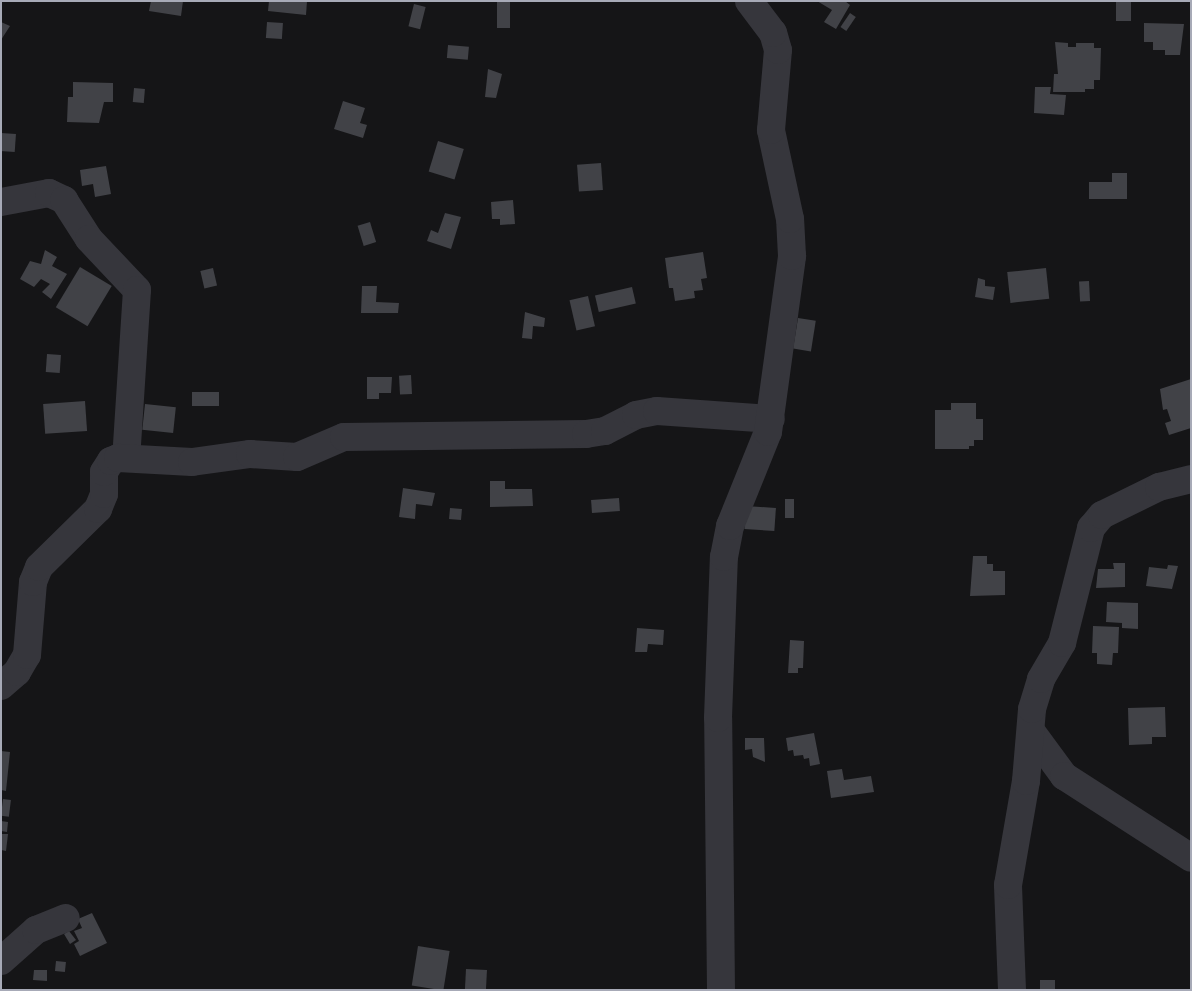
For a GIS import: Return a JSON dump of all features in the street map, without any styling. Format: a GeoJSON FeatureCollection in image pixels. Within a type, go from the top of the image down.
{"type":"FeatureCollection","features":[{"type":"Feature","properties":{"kind":"street"},"geometry":{"type":"LineString","coordinates":[[721,990],[718,718],[724,557],[730,526],[765,444],[771,420],[792,237],[771,130],[777,44],[750,1]]}},
{"type":"Feature","properties":{"kind":"street"},"geometry":{"type":"LineString","coordinates":[[1,202],[32,194],[56,195],[64,200],[89,239],[137,290],[126,458]]}},
{"type":"Feature","properties":{"kind":"street"},"geometry":{"type":"LineString","coordinates":[[1,686],[17,672],[27,655],[33,582],[39,567],[98,509],[104,494],[104,472],[111,461],[126,458],[192,462],[250,454],[297,457],[344,437],[586,434],[605,430],[646,412],[771,420]]}},
{"type":"Feature","properties":{"kind":"street"},"geometry":{"type":"LineString","coordinates":[[1012,990],[1008,885],[1035,695],[1062,643],[1096,521],[1158,487],[1191,479]]}},
{"type":"Feature","properties":{"kind":"street"},"geometry":{"type":"LineString","coordinates":[[1031,731],[1064,776],[1191,858]]}},
{"type":"Feature","properties":{"kind":"street"},"geometry":{"type":"LineString","coordinates":[[1,961],[36,930],[66,918]]}},
{"type":"Feature","properties":{"kind":"building"},"geometry":{"type":"Polygon","coordinates":[[[151,1],[183,1],[181,16],[149,11],[151,1]]]}},
{"type":"Feature","properties":{"kind":"building"},"geometry":{"type":"Polygon","coordinates":[[[269,1],[307,1],[306,15],[268,11],[269,1]]]}},
{"type":"Feature","properties":{"kind":"building"},"geometry":{"type":"Polygon","coordinates":[[[497,1],[510,1],[510,28],[497,28],[497,1]]]}},
{"type":"Feature","properties":{"kind":"building"},"geometry":{"type":"Polygon","coordinates":[[[817,1],[845,1],[850,5],[836,29],[824,22],[832,10],[817,1]]]}},
{"type":"Feature","properties":{"kind":"building"},"geometry":{"type":"Polygon","coordinates":[[[1116,2],[1131,2],[1131,21],[1116,21],[1116,2]]]}},
{"type":"Feature","properties":{"kind":"building"},"geometry":{"type":"Polygon","coordinates":[[[414,4],[426,7],[420,29],[408,26],[414,4]]]}},
{"type":"Feature","properties":{"kind":"building"},"geometry":{"type":"Polygon","coordinates":[[[850,13],[856,17],[846,31],[840,27],[850,13]]]}},
{"type":"Feature","properties":{"kind":"building"},"geometry":{"type":"Polygon","coordinates":[[[1,22],[10,26],[1,40],[1,22]]]}},
{"type":"Feature","properties":{"kind":"building"},"geometry":{"type":"Polygon","coordinates":[[[267,22],[283,23],[282,39],[266,38],[267,22]]]}},
{"type":"Feature","properties":{"kind":"building"},"geometry":{"type":"Polygon","coordinates":[[[1144,23],[1184,24],[1180,55],[1165,55],[1165,50],[1153,50],[1153,42],[1144,42],[1144,23]]]}},
{"type":"Feature","properties":{"kind":"building"},"geometry":{"type":"Polygon","coordinates":[[[1055,42],[1068,43],[1068,47],[1076,47],[1076,43],[1094,43],[1094,48],[1101,48],[1100,80],[1094,80],[1094,89],[1085,89],[1085,92],[1053,92],[1054,74],[1058,74],[1055,42]]]}},
{"type":"Feature","properties":{"kind":"building"},"geometry":{"type":"Polygon","coordinates":[[[448,45],[469,47],[468,60],[447,58],[448,45]]]}},
{"type":"Feature","properties":{"kind":"building"},"geometry":{"type":"Polygon","coordinates":[[[488,69],[502,74],[496,98],[485,97],[488,69]]]}},
{"type":"Feature","properties":{"kind":"building"},"geometry":{"type":"Polygon","coordinates":[[[73,82],[113,83],[113,102],[104,102],[99,123],[67,122],[68,97],[73,97],[73,82]]]}},
{"type":"Feature","properties":{"kind":"building"},"geometry":{"type":"Polygon","coordinates":[[[1035,87],[1051,87],[1050,94],[1066,95],[1064,115],[1034,113],[1035,87]]]}},
{"type":"Feature","properties":{"kind":"building"},"geometry":{"type":"Polygon","coordinates":[[[134,88],[145,89],[144,103],[133,102],[134,88]]]}},
{"type":"Feature","properties":{"kind":"building"},"geometry":{"type":"Polygon","coordinates":[[[343,101],[365,108],[360,123],[367,125],[363,138],[334,129],[343,101]]]}},
{"type":"Feature","properties":{"kind":"building"},"geometry":{"type":"Polygon","coordinates":[[[1,133],[16,134],[15,152],[1,151],[1,133]]]}},
{"type":"Feature","properties":{"kind":"building"},"geometry":{"type":"Polygon","coordinates":[[[438,141],[464,149],[454,179],[429,172],[438,141]]]}},
{"type":"Feature","properties":{"kind":"building"},"geometry":{"type":"Polygon","coordinates":[[[601,163],[603,190],[579,192],[577,165],[601,163]]]}},
{"type":"Feature","properties":{"kind":"building"},"geometry":{"type":"Polygon","coordinates":[[[106,166],[111,194],[95,197],[93,184],[82,186],[80,170],[106,166]]]}},
{"type":"Feature","properties":{"kind":"building"},"geometry":{"type":"Polygon","coordinates":[[[1112,173],[1127,173],[1127,199],[1089,199],[1089,182],[1112,182],[1112,173]]]}},
{"type":"Feature","properties":{"kind":"building"},"geometry":{"type":"Polygon","coordinates":[[[513,200],[515,224],[500,225],[500,219],[492,219],[491,202],[513,200]]]}},
{"type":"Feature","properties":{"kind":"building"},"geometry":{"type":"Polygon","coordinates":[[[445,213],[461,217],[451,249],[427,241],[431,230],[438,233],[445,213]]]}},
{"type":"Feature","properties":{"kind":"building"},"geometry":{"type":"Polygon","coordinates":[[[370,222],[376,242],[364,246],[358,226],[370,222]]]}},
{"type":"Feature","properties":{"kind":"building"},"geometry":{"type":"Polygon","coordinates":[[[45,250],[57,257],[52,266],[67,274],[51,299],[42,292],[50,284],[41,279],[34,287],[20,279],[30,261],[41,264],[45,250]]]}},
{"type":"Feature","properties":{"kind":"building"},"geometry":{"type":"Polygon","coordinates":[[[703,252],[707,278],[701,279],[703,290],[694,291],[695,298],[675,301],[673,288],[669,288],[665,258],[703,252]]]}},
{"type":"Feature","properties":{"kind":"building"},"geometry":{"type":"Polygon","coordinates":[[[80,267],[112,286],[88,326],[56,307],[80,267]]]}},
{"type":"Feature","properties":{"kind":"building"},"geometry":{"type":"Polygon","coordinates":[[[213,268],[217,286],[204,288],[200,271],[213,268]]]}},
{"type":"Feature","properties":{"kind":"building"},"geometry":{"type":"Polygon","coordinates":[[[1046,268],[1049,299],[1010,303],[1007,272],[1046,268]]]}},
{"type":"Feature","properties":{"kind":"building"},"geometry":{"type":"Polygon","coordinates":[[[978,278],[985,280],[985,286],[995,287],[993,300],[975,297],[978,278]]]}},
{"type":"Feature","properties":{"kind":"building"},"geometry":{"type":"Polygon","coordinates":[[[1089,281],[1090,301],[1080,301],[1079,282],[1089,281]]]}},
{"type":"Feature","properties":{"kind":"building"},"geometry":{"type":"Polygon","coordinates":[[[362,286],[377,286],[376,302],[399,303],[398,313],[361,313],[362,286]]]}},
{"type":"Feature","properties":{"kind":"building"},"geometry":{"type":"Polygon","coordinates":[[[632,287],[636,304],[599,312],[595,296],[632,287]]]}},
{"type":"Feature","properties":{"kind":"building"},"geometry":{"type":"Polygon","coordinates":[[[588,296],[595,326],[576,330],[569,300],[588,296]]]}},
{"type":"Feature","properties":{"kind":"building"},"geometry":{"type":"Polygon","coordinates":[[[525,312],[545,318],[544,327],[533,326],[532,339],[522,338],[525,312]]]}},
{"type":"Feature","properties":{"kind":"building"},"geometry":{"type":"Polygon","coordinates":[[[798,318],[816,321],[811,351],[793,349],[798,318]]]}},
{"type":"Feature","properties":{"kind":"building"},"geometry":{"type":"Polygon","coordinates":[[[47,354],[61,355],[60,373],[46,372],[47,354]]]}},
{"type":"Feature","properties":{"kind":"building"},"geometry":{"type":"Polygon","coordinates":[[[411,375],[412,394],[400,395],[399,376],[411,375]]]}},
{"type":"Feature","properties":{"kind":"building"},"geometry":{"type":"Polygon","coordinates":[[[367,377],[392,377],[391,393],[379,393],[379,399],[367,399],[367,377]]]}},
{"type":"Feature","properties":{"kind":"building"},"geometry":{"type":"Polygon","coordinates":[[[1191,379],[1191,428],[1169,435],[1165,423],[1171,421],[1167,409],[1163,410],[1160,389],[1191,379]]]}},
{"type":"Feature","properties":{"kind":"building"},"geometry":{"type":"Polygon","coordinates":[[[192,392],[219,392],[219,406],[192,406],[192,392]]]}},
{"type":"Feature","properties":{"kind":"building"},"geometry":{"type":"Polygon","coordinates":[[[85,401],[87,431],[45,434],[43,404],[85,401]]]}},
{"type":"Feature","properties":{"kind":"building"},"geometry":{"type":"Polygon","coordinates":[[[951,403],[976,403],[976,419],[983,419],[983,440],[974,440],[974,446],[969,446],[969,449],[935,449],[935,410],[951,410],[951,403]]]}},
{"type":"Feature","properties":{"kind":"building"},"geometry":{"type":"Polygon","coordinates":[[[145,404],[176,407],[173,433],[142,430],[145,404]]]}},
{"type":"Feature","properties":{"kind":"building"},"geometry":{"type":"Polygon","coordinates":[[[490,481],[505,481],[505,489],[532,489],[533,506],[490,507],[490,481]]]}},
{"type":"Feature","properties":{"kind":"building"},"geometry":{"type":"Polygon","coordinates":[[[403,488],[435,493],[432,506],[416,504],[415,519],[399,517],[403,488]]]}},
{"type":"Feature","properties":{"kind":"building"},"geometry":{"type":"Polygon","coordinates":[[[619,498],[620,511],[592,513],[591,500],[619,498]]]}},
{"type":"Feature","properties":{"kind":"building"},"geometry":{"type":"Polygon","coordinates":[[[785,499],[794,499],[794,518],[785,518],[785,499]]]}},
{"type":"Feature","properties":{"kind":"building"},"geometry":{"type":"Polygon","coordinates":[[[746,506],[776,508],[774,531],[744,529],[746,506]]]}},
{"type":"Feature","properties":{"kind":"building"},"geometry":{"type":"Polygon","coordinates":[[[450,508],[462,509],[461,520],[449,519],[450,508]]]}},
{"type":"Feature","properties":{"kind":"building"},"geometry":{"type":"Polygon","coordinates":[[[973,556],[987,556],[987,564],[993,564],[993,571],[1005,571],[1005,595],[970,596],[973,556]]]}},
{"type":"Feature","properties":{"kind":"building"},"geometry":{"type":"Polygon","coordinates":[[[1113,563],[1125,563],[1125,587],[1096,588],[1098,569],[1114,569],[1113,563]]]}},
{"type":"Feature","properties":{"kind":"building"},"geometry":{"type":"Polygon","coordinates":[[[1168,565],[1178,566],[1172,589],[1146,586],[1149,567],[1167,569],[1168,565]]]}},
{"type":"Feature","properties":{"kind":"building"},"geometry":{"type":"Polygon","coordinates":[[[1107,602],[1138,603],[1138,629],[1122,628],[1122,623],[1106,622],[1107,602]]]}},
{"type":"Feature","properties":{"kind":"building"},"geometry":{"type":"Polygon","coordinates":[[[1093,626],[1119,627],[1118,653],[1113,653],[1112,665],[1097,664],[1097,653],[1092,653],[1093,626]]]}},
{"type":"Feature","properties":{"kind":"building"},"geometry":{"type":"Polygon","coordinates":[[[637,628],[664,630],[663,645],[648,644],[647,652],[635,652],[637,628]]]}},
{"type":"Feature","properties":{"kind":"building"},"geometry":{"type":"Polygon","coordinates":[[[790,640],[804,641],[803,668],[798,668],[798,673],[788,673],[790,640]]]}},
{"type":"Feature","properties":{"kind":"building"},"geometry":{"type":"Polygon","coordinates":[[[1165,707],[1166,737],[1152,737],[1152,744],[1129,745],[1128,708],[1165,707]]]}},
{"type":"Feature","properties":{"kind":"building"},"geometry":{"type":"Polygon","coordinates":[[[814,733],[820,764],[810,766],[809,758],[804,759],[803,755],[794,756],[793,750],[788,751],[786,738],[814,733]]]}},
{"type":"Feature","properties":{"kind":"building"},"geometry":{"type":"Polygon","coordinates":[[[745,738],[764,738],[765,762],[753,757],[752,749],[745,750],[745,738]]]}},
{"type":"Feature","properties":{"kind":"building"},"geometry":{"type":"Polygon","coordinates":[[[1,751],[10,752],[6,791],[1,790],[1,751]]]}},
{"type":"Feature","properties":{"kind":"building"},"geometry":{"type":"Polygon","coordinates":[[[842,769],[844,780],[871,776],[874,792],[831,798],[827,771],[842,769]]]}},
{"type":"Feature","properties":{"kind":"building"},"geometry":{"type":"Polygon","coordinates":[[[3,799],[11,800],[9,817],[1,816],[3,799]]]}},
{"type":"Feature","properties":{"kind":"building"},"geometry":{"type":"Polygon","coordinates":[[[1,821],[8,822],[7,832],[1,831],[1,821]]]}},
{"type":"Feature","properties":{"kind":"building"},"geometry":{"type":"Polygon","coordinates":[[[1,834],[8,834],[6,851],[1,850],[1,834]]]}},
{"type":"Feature","properties":{"kind":"building"},"geometry":{"type":"Polygon","coordinates":[[[92,913],[107,943],[80,956],[74,944],[79,941],[74,931],[82,928],[78,919],[92,913]]]}},
{"type":"Feature","properties":{"kind":"building"},"geometry":{"type":"Polygon","coordinates":[[[69,931],[76,940],[70,944],[64,934],[69,931]]]}},
{"type":"Feature","properties":{"kind":"building"},"geometry":{"type":"Polygon","coordinates":[[[418,946],[450,951],[443,990],[412,986],[418,946]]]}},
{"type":"Feature","properties":{"kind":"building"},"geometry":{"type":"Polygon","coordinates":[[[56,961],[66,962],[65,972],[55,971],[56,961]]]}},
{"type":"Feature","properties":{"kind":"building"},"geometry":{"type":"Polygon","coordinates":[[[466,969],[487,970],[486,990],[465,990],[466,969]]]}},
{"type":"Feature","properties":{"kind":"building"},"geometry":{"type":"Polygon","coordinates":[[[34,970],[47,970],[47,981],[33,980],[34,970]]]}},
{"type":"Feature","properties":{"kind":"building"},"geometry":{"type":"Polygon","coordinates":[[[1040,980],[1055,980],[1055,990],[1040,990],[1040,980]]]}}]}
